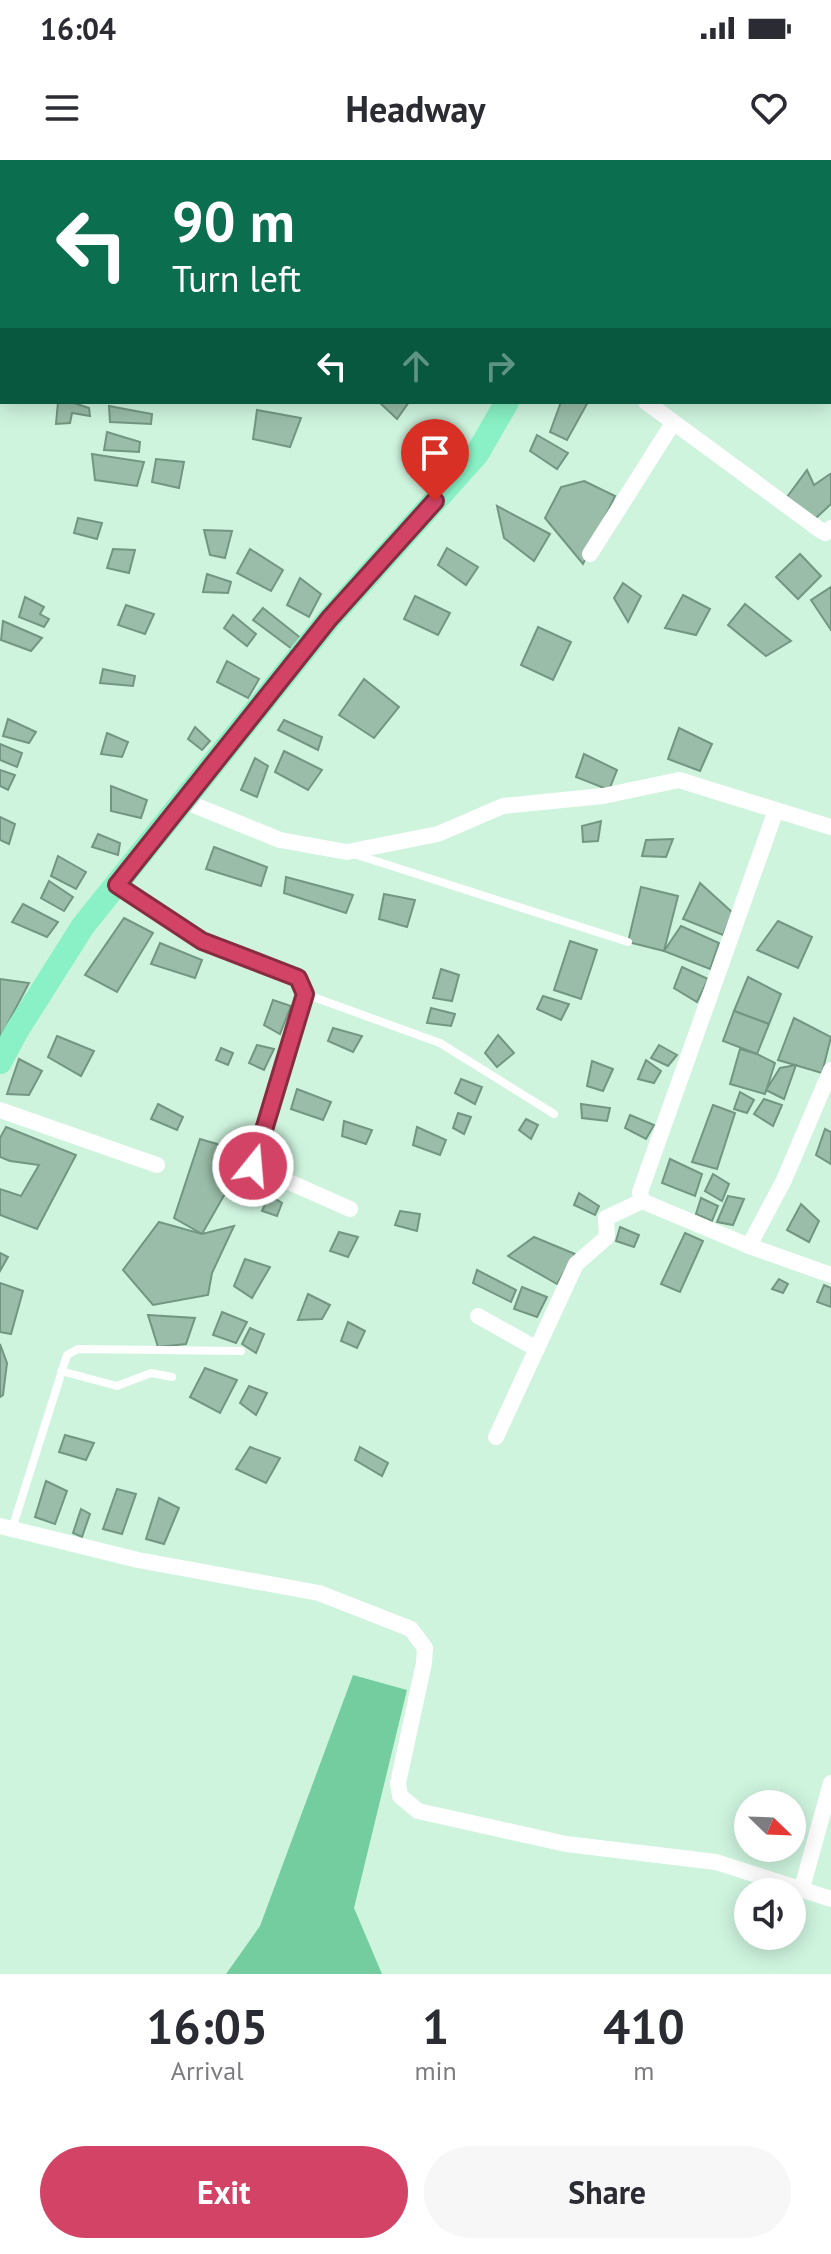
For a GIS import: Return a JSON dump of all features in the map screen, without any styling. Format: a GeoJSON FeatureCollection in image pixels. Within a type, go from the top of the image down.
{"type":"FeatureCollection","features":[{"type":"Feature","properties":{"kind":"main road"},"geometry":{"type":"LineString","coordinates":[[0,1062],[83,926],[329,619],[477,454],[506,404]]}},
{"type":"Feature","properties":{"kind":"street"},"geometry":{"type":"LineString","coordinates":[[649,404],[820,530],[825,533],[831,528]]}},
{"type":"Feature","properties":{"kind":"street"},"geometry":{"type":"LineString","coordinates":[[590,554],[673,423]]}},
{"type":"Feature","properties":{"kind":"street"},"geometry":{"type":"LineString","coordinates":[[184,801],[280,840],[347,852],[438,834],[503,806],[603,796],[679,780],[831,827]]}},
{"type":"Feature","properties":{"kind":"street"},"geometry":{"type":"LineString","coordinates":[[642,1201],[640,1192],[776,810]]}},
{"type":"Feature","properties":{"kind":"street"},"geometry":{"type":"LineString","coordinates":[[117,885],[202,941],[298,978],[305,994],[253,1166],[350,1209]]}},
{"type":"Feature","properties":{"kind":"street"},"geometry":{"type":"LineString","coordinates":[[749,1246],[784,1180],[831,1070]]}},
{"type":"Feature","properties":{"kind":"street"},"geometry":{"type":"LineString","coordinates":[[0,1110],[157,1165]]}},
{"type":"Feature","properties":{"kind":"street"},"geometry":{"type":"LineString","coordinates":[[496,1437],[576,1264],[607,1237],[606,1218],[642,1201],[749,1246],[831,1275]]}},
{"type":"Feature","properties":{"kind":"street"},"geometry":{"type":"LineString","coordinates":[[478,1316],[537,1349]]}},
{"type":"Feature","properties":{"kind":"street"},"geometry":{"type":"LineString","coordinates":[[6,1528],[138,1560],[319,1593],[411,1629],[425,1648],[424,1663],[398,1783],[400,1796],[418,1811],[566,1844],[716,1862],[769,1878]]}},
{"type":"Feature","properties":{"kind":"street"},"geometry":{"type":"LineString","coordinates":[[805,1878],[831,1783]]}},
{"type":"Feature","properties":{"kind":"street"},"geometry":{"type":"LineString","coordinates":[[806,1890],[831,1899]]}},
{"type":"Feature","properties":{"kind":"lane"},"geometry":{"type":"LineString","coordinates":[[347,852],[628,942]]}},
{"type":"Feature","properties":{"kind":"lane"},"geometry":{"type":"LineString","coordinates":[[305,994],[440,1043],[554,1114]]}},
{"type":"Feature","properties":{"kind":"lane"},"geometry":{"type":"LineString","coordinates":[[6,1528],[67,1355],[78,1349],[241,1351]]}},
{"type":"Feature","properties":{"kind":"lane"},"geometry":{"type":"LineString","coordinates":[[61,1371],[117,1386],[151,1373],[172,1377]]}},
{"type":"Feature","properties":{"kind":"green space"},"geometry":{"type":"Polygon","coordinates":[[[353,1675],[407,1690],[354,1908],[382,1974],[226,1974],[260,1926],[353,1675]]]}},
{"type":"Feature","properties":{"kind":"building"},"geometry":{"type":"Polygon","coordinates":[[[58,404],[77,404],[89,408],[90,416],[72,413],[70,423],[56,424],[58,404]]]}},
{"type":"Feature","properties":{"kind":"building"},"geometry":{"type":"Polygon","coordinates":[[[381,404],[408,404],[397,419],[381,404]]]}},
{"type":"Feature","properties":{"kind":"building"},"geometry":{"type":"Polygon","coordinates":[[[560,404],[587,404],[567,440],[550,432],[560,404]]]}},
{"type":"Feature","properties":{"kind":"building"},"geometry":{"type":"Polygon","coordinates":[[[109,406],[152,414],[151,424],[110,422],[109,406]]]}},
{"type":"Feature","properties":{"kind":"building"},"geometry":{"type":"Polygon","coordinates":[[[257,410],[301,418],[290,447],[253,439],[257,410]]]}},
{"type":"Feature","properties":{"kind":"building"},"geometry":{"type":"Polygon","coordinates":[[[107,432],[140,442],[139,452],[104,450],[107,432]]]}},
{"type":"Feature","properties":{"kind":"building"},"geometry":{"type":"Polygon","coordinates":[[[537,435],[568,453],[557,469],[530,451],[537,435]]]}},
{"type":"Feature","properties":{"kind":"building"},"geometry":{"type":"Polygon","coordinates":[[[92,454],[144,462],[137,486],[95,480],[92,454]]]}},
{"type":"Feature","properties":{"kind":"building"},"geometry":{"type":"Polygon","coordinates":[[[156,459],[184,462],[179,488],[152,482],[156,459]]]}},
{"type":"Feature","properties":{"kind":"building"},"geometry":{"type":"Polygon","coordinates":[[[807,470],[814,485],[830,474],[831,477],[831,504],[815,519],[787,497],[807,470]]]}},
{"type":"Feature","properties":{"kind":"building"},"geometry":{"type":"Polygon","coordinates":[[[584,481],[615,496],[583,564],[545,518],[561,487],[584,481]]]}},
{"type":"Feature","properties":{"kind":"building"},"geometry":{"type":"Polygon","coordinates":[[[497,506],[550,534],[534,561],[504,538],[497,506]]]}},
{"type":"Feature","properties":{"kind":"building"},"geometry":{"type":"Polygon","coordinates":[[[78,518],[102,523],[97,539],[74,533],[78,518]]]}},
{"type":"Feature","properties":{"kind":"building"},"geometry":{"type":"Polygon","coordinates":[[[204,530],[232,531],[225,558],[210,555],[204,530]]]}},
{"type":"Feature","properties":{"kind":"building"},"geometry":{"type":"Polygon","coordinates":[[[447,548],[478,567],[466,585],[438,565],[447,548]]]}},
{"type":"Feature","properties":{"kind":"building"},"geometry":{"type":"Polygon","coordinates":[[[113,549],[135,550],[129,573],[107,568],[113,549]]]}},
{"type":"Feature","properties":{"kind":"building"},"geometry":{"type":"Polygon","coordinates":[[[250,549],[283,570],[271,591],[237,573],[250,549]]]}},
{"type":"Feature","properties":{"kind":"building"},"geometry":{"type":"Polygon","coordinates":[[[800,554],[821,576],[798,599],[776,577],[800,554]]]}},
{"type":"Feature","properties":{"kind":"building"},"geometry":{"type":"Polygon","coordinates":[[[207,574],[231,582],[228,593],[203,592],[207,574]]]}},
{"type":"Feature","properties":{"kind":"building"},"geometry":{"type":"Polygon","coordinates":[[[300,578],[321,594],[309,617],[287,605],[300,578]]]}},
{"type":"Feature","properties":{"kind":"building"},"geometry":{"type":"Polygon","coordinates":[[[623,583],[641,596],[628,622],[614,598],[623,583]]]}},
{"type":"Feature","properties":{"kind":"building"},"geometry":{"type":"Polygon","coordinates":[[[831,587],[831,630],[811,600],[831,587]]]}},
{"type":"Feature","properties":{"kind":"building"},"geometry":{"type":"Polygon","coordinates":[[[683,595],[710,609],[696,635],[665,628],[683,595]]]}},
{"type":"Feature","properties":{"kind":"building"},"geometry":{"type":"Polygon","coordinates":[[[415,596],[450,613],[438,635],[404,619],[415,596]]]}},
{"type":"Feature","properties":{"kind":"building"},"geometry":{"type":"Polygon","coordinates":[[[25,597],[44,607],[40,614],[49,619],[44,627],[19,617],[25,597]]]}},
{"type":"Feature","properties":{"kind":"building"},"geometry":{"type":"Polygon","coordinates":[[[745,604],[791,641],[766,656],[728,625],[745,604]]]}},
{"type":"Feature","properties":{"kind":"building"},"geometry":{"type":"Polygon","coordinates":[[[126,605],[154,614],[145,634],[118,625],[126,605]]]}},
{"type":"Feature","properties":{"kind":"building"},"geometry":{"type":"Polygon","coordinates":[[[263,608],[302,639],[292,649],[253,620],[263,608]]]}},
{"type":"Feature","properties":{"kind":"building"},"geometry":{"type":"Polygon","coordinates":[[[233,615],[256,634],[247,646],[224,628],[233,615]]]}},
{"type":"Feature","properties":{"kind":"building"},"geometry":{"type":"Polygon","coordinates":[[[3,621],[42,638],[31,651],[1,640],[3,621]]]}},
{"type":"Feature","properties":{"kind":"building"},"geometry":{"type":"Polygon","coordinates":[[[538,627],[571,642],[553,680],[521,665],[538,627]]]}},
{"type":"Feature","properties":{"kind":"building"},"geometry":{"type":"Polygon","coordinates":[[[227,661],[259,679],[248,698],[217,682],[227,661]]]}},
{"type":"Feature","properties":{"kind":"building"},"geometry":{"type":"Polygon","coordinates":[[[103,669],[135,676],[133,686],[100,683],[103,669]]]}},
{"type":"Feature","properties":{"kind":"building"},"geometry":{"type":"Polygon","coordinates":[[[364,679],[399,707],[374,738],[339,715],[364,679]]]}},
{"type":"Feature","properties":{"kind":"building"},"geometry":{"type":"Polygon","coordinates":[[[8,719],[36,732],[29,743],[3,736],[8,719]]]}},
{"type":"Feature","properties":{"kind":"building"},"geometry":{"type":"Polygon","coordinates":[[[284,720],[322,737],[318,750],[278,730],[284,720]]]}},
{"type":"Feature","properties":{"kind":"building"},"geometry":{"type":"Polygon","coordinates":[[[195,727],[210,741],[202,750],[188,739],[195,727]]]}},
{"type":"Feature","properties":{"kind":"building"},"geometry":{"type":"Polygon","coordinates":[[[679,728],[712,744],[700,771],[668,759],[679,728]]]}},
{"type":"Feature","properties":{"kind":"building"},"geometry":{"type":"Polygon","coordinates":[[[107,733],[128,742],[122,757],[101,754],[107,733]]]}},
{"type":"Feature","properties":{"kind":"building"},"geometry":{"type":"Polygon","coordinates":[[[0,744],[22,753],[17,767],[0,760],[0,744]]]}},
{"type":"Feature","properties":{"kind":"building"},"geometry":{"type":"Polygon","coordinates":[[[284,751],[322,770],[308,790],[275,772],[284,751]]]}},
{"type":"Feature","properties":{"kind":"building"},"geometry":{"type":"Polygon","coordinates":[[[584,754],[617,770],[609,790],[576,777],[584,754]]]}},
{"type":"Feature","properties":{"kind":"building"},"geometry":{"type":"Polygon","coordinates":[[[255,758],[268,766],[257,797],[241,790],[255,758]]]}},
{"type":"Feature","properties":{"kind":"building"},"geometry":{"type":"Polygon","coordinates":[[[0,770],[15,775],[8,790],[0,786],[0,770]]]}},
{"type":"Feature","properties":{"kind":"building"},"geometry":{"type":"Polygon","coordinates":[[[111,786],[147,800],[141,818],[111,811],[111,786]]]}},
{"type":"Feature","properties":{"kind":"building"},"geometry":{"type":"Polygon","coordinates":[[[0,817],[15,824],[9,844],[0,840],[0,817]]]}},
{"type":"Feature","properties":{"kind":"building"},"geometry":{"type":"Polygon","coordinates":[[[601,821],[598,841],[583,842],[582,826],[601,821]]]}},
{"type":"Feature","properties":{"kind":"building"},"geometry":{"type":"Polygon","coordinates":[[[98,834],[120,843],[118,855],[92,847],[98,834]]]}},
{"type":"Feature","properties":{"kind":"building"},"geometry":{"type":"Polygon","coordinates":[[[673,839],[666,857],[642,856],[646,840],[673,839]]]}},
{"type":"Feature","properties":{"kind":"building"},"geometry":{"type":"Polygon","coordinates":[[[214,847],[267,867],[261,886],[206,869],[214,847]]]}},
{"type":"Feature","properties":{"kind":"building"},"geometry":{"type":"Polygon","coordinates":[[[58,856],[86,872],[76,889],[51,876],[58,856]]]}},
{"type":"Feature","properties":{"kind":"building"},"geometry":{"type":"Polygon","coordinates":[[[286,877],[353,895],[346,913],[284,893],[286,877]]]}},
{"type":"Feature","properties":{"kind":"building"},"geometry":{"type":"Polygon","coordinates":[[[49,881],[73,897],[64,911],[41,898],[49,881]]]}},
{"type":"Feature","properties":{"kind":"building"},"geometry":{"type":"Polygon","coordinates":[[[700,883],[733,913],[723,935],[683,919],[700,883]]]}},
{"type":"Feature","properties":{"kind":"building"},"geometry":{"type":"Polygon","coordinates":[[[641,887],[678,896],[664,951],[628,942],[641,887]]]}},
{"type":"Feature","properties":{"kind":"building"},"geometry":{"type":"Polygon","coordinates":[[[384,894],[415,900],[407,927],[379,919],[384,894]]]}},
{"type":"Feature","properties":{"kind":"building"},"geometry":{"type":"Polygon","coordinates":[[[23,904],[58,922],[47,937],[12,922],[23,904]]]}},
{"type":"Feature","properties":{"kind":"building"},"geometry":{"type":"Polygon","coordinates":[[[124,918],[153,933],[117,992],[85,975],[124,918]]]}},
{"type":"Feature","properties":{"kind":"building"},"geometry":{"type":"Polygon","coordinates":[[[778,921],[812,937],[798,968],[757,950],[778,921]]]}},
{"type":"Feature","properties":{"kind":"building"},"geometry":{"type":"Polygon","coordinates":[[[681,926],[719,943],[710,969],[664,951],[681,926]]]}},
{"type":"Feature","properties":{"kind":"building"},"geometry":{"type":"Polygon","coordinates":[[[570,941],[597,950],[581,999],[554,990],[570,941]]]}},
{"type":"Feature","properties":{"kind":"building"},"geometry":{"type":"Polygon","coordinates":[[[160,943],[202,960],[195,978],[151,964],[160,943]]]}},
{"type":"Feature","properties":{"kind":"building"},"geometry":{"type":"Polygon","coordinates":[[[682,967],[708,979],[697,1002],[674,988],[682,967]]]}},
{"type":"Feature","properties":{"kind":"building"},"geometry":{"type":"Polygon","coordinates":[[[441,969],[459,975],[452,1001],[433,998],[441,969]]]}},
{"type":"Feature","properties":{"kind":"building"},"geometry":{"type":"Polygon","coordinates":[[[748,977],[781,994],[769,1024],[734,1011],[748,977]]]}},
{"type":"Feature","properties":{"kind":"building"},"geometry":{"type":"Polygon","coordinates":[[[0,979],[29,983],[0,1038],[0,979]]]}},
{"type":"Feature","properties":{"kind":"building"},"geometry":{"type":"Polygon","coordinates":[[[543,996],[569,1004],[561,1020],[537,1009],[543,996]]]}},
{"type":"Feature","properties":{"kind":"building"},"geometry":{"type":"Polygon","coordinates":[[[273,1000],[291,1006],[280,1034],[264,1025],[273,1000]]]}},
{"type":"Feature","properties":{"kind":"building"},"geometry":{"type":"Polygon","coordinates":[[[431,1008],[455,1014],[451,1026],[427,1023],[431,1008]]]}},
{"type":"Feature","properties":{"kind":"building"},"geometry":{"type":"Polygon","coordinates":[[[734,1011],[769,1024],[757,1054],[723,1041],[734,1011]]]}},
{"type":"Feature","properties":{"kind":"building"},"geometry":{"type":"Polygon","coordinates":[[[794,1018],[831,1037],[822,1073],[778,1060],[794,1018]]]}},
{"type":"Feature","properties":{"kind":"building"},"geometry":{"type":"Polygon","coordinates":[[[333,1028],[362,1036],[353,1052],[328,1041],[333,1028]]]}},
{"type":"Feature","properties":{"kind":"building"},"geometry":{"type":"Polygon","coordinates":[[[498,1035],[514,1053],[497,1067],[485,1053],[498,1035]]]}},
{"type":"Feature","properties":{"kind":"building"},"geometry":{"type":"Polygon","coordinates":[[[57,1036],[94,1051],[81,1076],[48,1057],[57,1036]]]}},
{"type":"Feature","properties":{"kind":"building"},"geometry":{"type":"Polygon","coordinates":[[[257,1045],[274,1049],[264,1070],[249,1063],[257,1045]]]}},
{"type":"Feature","properties":{"kind":"building"},"geometry":{"type":"Polygon","coordinates":[[[659,1045],[677,1055],[668,1066],[651,1058],[659,1045]]]}},
{"type":"Feature","properties":{"kind":"building"},"geometry":{"type":"Polygon","coordinates":[[[221,1048],[233,1053],[228,1065],[216,1060],[221,1048]]]}},
{"type":"Feature","properties":{"kind":"building"},"geometry":{"type":"Polygon","coordinates":[[[740,1049],[775,1063],[765,1094],[730,1084],[740,1049]]]}},
{"type":"Feature","properties":{"kind":"building"},"geometry":{"type":"Polygon","coordinates":[[[19,1059],[42,1071],[29,1095],[7,1094],[19,1059]]]}},
{"type":"Feature","properties":{"kind":"building"},"geometry":{"type":"Polygon","coordinates":[[[646,1060],[661,1071],[654,1083],[638,1079],[646,1060]]]}},
{"type":"Feature","properties":{"kind":"building"},"geometry":{"type":"Polygon","coordinates":[[[592,1061],[613,1069],[603,1091],[587,1086],[592,1061]]]}},
{"type":"Feature","properties":{"kind":"building"},"geometry":{"type":"Polygon","coordinates":[[[796,1065],[784,1099],[766,1090],[780,1068],[796,1065]]]}},
{"type":"Feature","properties":{"kind":"building"},"geometry":{"type":"Polygon","coordinates":[[[461,1079],[482,1087],[475,1104],[455,1093],[461,1079]]]}},
{"type":"Feature","properties":{"kind":"building"},"geometry":{"type":"Polygon","coordinates":[[[297,1089],[331,1102],[323,1120],[291,1109],[297,1089]]]}},
{"type":"Feature","properties":{"kind":"building"},"geometry":{"type":"Polygon","coordinates":[[[740,1092],[754,1100],[747,1113],[734,1109],[740,1092]]]}},
{"type":"Feature","properties":{"kind":"building"},"geometry":{"type":"Polygon","coordinates":[[[764,1099],[782,1105],[773,1126],[754,1114],[764,1099]]]}},
{"type":"Feature","properties":{"kind":"building"},"geometry":{"type":"Polygon","coordinates":[[[158,1104],[183,1117],[177,1130],[151,1119],[158,1104]]]}},
{"type":"Feature","properties":{"kind":"building"},"geometry":{"type":"Polygon","coordinates":[[[581,1104],[610,1108],[607,1121],[582,1118],[581,1104]]]}},
{"type":"Feature","properties":{"kind":"building"},"geometry":{"type":"Polygon","coordinates":[[[713,1105],[735,1113],[717,1169],[692,1162],[713,1105]]]}},
{"type":"Feature","properties":{"kind":"building"},"geometry":{"type":"Polygon","coordinates":[[[458,1113],[471,1117],[464,1134],[453,1128],[458,1113]]]}},
{"type":"Feature","properties":{"kind":"building"},"geometry":{"type":"Polygon","coordinates":[[[630,1115],[654,1125],[646,1139],[625,1128],[630,1115]]]}},
{"type":"Feature","properties":{"kind":"building"},"geometry":{"type":"Polygon","coordinates":[[[526,1119],[538,1125],[531,1139],[519,1130],[526,1119]]]}},
{"type":"Feature","properties":{"kind":"building"},"geometry":{"type":"Polygon","coordinates":[[[344,1121],[372,1130],[366,1144],[342,1136],[344,1121]]]}},
{"type":"Feature","properties":{"kind":"building"},"geometry":{"type":"Polygon","coordinates":[[[6,1127],[76,1155],[37,1229],[0,1215],[0,1189],[21,1196],[39,1165],[0,1157],[0,1138],[6,1127]]]}},
{"type":"Feature","properties":{"kind":"building"},"geometry":{"type":"Polygon","coordinates":[[[417,1127],[446,1140],[440,1155],[413,1145],[417,1127]]]}},
{"type":"Feature","properties":{"kind":"building"},"geometry":{"type":"Polygon","coordinates":[[[825,1129],[831,1132],[831,1164],[816,1155],[825,1129]]]}},
{"type":"Feature","properties":{"kind":"building"},"geometry":{"type":"Polygon","coordinates":[[[200,1139],[217,1144],[243,1162],[202,1234],[174,1218],[200,1139]]]}},
{"type":"Feature","properties":{"kind":"building"},"geometry":{"type":"Polygon","coordinates":[[[670,1159],[702,1174],[695,1196],[662,1183],[670,1159]]]}},
{"type":"Feature","properties":{"kind":"building"},"geometry":{"type":"Polygon","coordinates":[[[713,1174],[729,1184],[722,1201],[705,1191],[713,1174]]]}},
{"type":"Feature","properties":{"kind":"building"},"geometry":{"type":"Polygon","coordinates":[[[579,1193],[599,1206],[595,1215],[574,1205],[579,1193]]]}},
{"type":"Feature","properties":{"kind":"building"},"geometry":{"type":"Polygon","coordinates":[[[269,1195],[282,1203],[277,1216],[262,1211],[269,1195]]]}},
{"type":"Feature","properties":{"kind":"building"},"geometry":{"type":"Polygon","coordinates":[[[728,1196],[744,1199],[733,1225],[717,1222],[728,1196]]]}},
{"type":"Feature","properties":{"kind":"building"},"geometry":{"type":"Polygon","coordinates":[[[701,1198],[718,1206],[712,1221],[696,1214],[701,1198]]]}},
{"type":"Feature","properties":{"kind":"building"},"geometry":{"type":"Polygon","coordinates":[[[801,1204],[819,1221],[809,1242],[787,1230],[801,1204]]]}},
{"type":"Feature","properties":{"kind":"building"},"geometry":{"type":"Polygon","coordinates":[[[400,1211],[420,1214],[417,1231],[395,1225],[400,1211]]]}},
{"type":"Feature","properties":{"kind":"building"},"geometry":{"type":"Polygon","coordinates":[[[159,1222],[202,1234],[234,1226],[212,1273],[208,1295],[153,1305],[123,1270],[159,1222]]]}},
{"type":"Feature","properties":{"kind":"building"},"geometry":{"type":"Polygon","coordinates":[[[620,1227],[639,1235],[634,1247],[616,1241],[620,1227]]]}},
{"type":"Feature","properties":{"kind":"building"},"geometry":{"type":"Polygon","coordinates":[[[339,1232],[358,1237],[348,1257],[330,1251],[339,1232]]]}},
{"type":"Feature","properties":{"kind":"building"},"geometry":{"type":"Polygon","coordinates":[[[685,1233],[703,1241],[680,1292],[661,1284],[685,1233]]]}},
{"type":"Feature","properties":{"kind":"building"},"geometry":{"type":"Polygon","coordinates":[[[534,1237],[575,1254],[557,1284],[508,1256],[534,1237]]]}},
{"type":"Feature","properties":{"kind":"building"},"geometry":{"type":"Polygon","coordinates":[[[0,1253],[8,1257],[0,1271],[0,1253]]]}},
{"type":"Feature","properties":{"kind":"building"},"geometry":{"type":"Polygon","coordinates":[[[245,1259],[270,1267],[252,1298],[234,1286],[245,1259]]]}},
{"type":"Feature","properties":{"kind":"building"},"geometry":{"type":"Polygon","coordinates":[[[477,1270],[516,1290],[511,1302],[473,1283],[477,1270]]]}},
{"type":"Feature","properties":{"kind":"building"},"geometry":{"type":"Polygon","coordinates":[[[779,1279],[788,1284],[783,1293],[772,1289],[779,1279]]]}},
{"type":"Feature","properties":{"kind":"building"},"geometry":{"type":"Polygon","coordinates":[[[0,1283],[23,1291],[11,1334],[0,1332],[0,1283]]]}},
{"type":"Feature","properties":{"kind":"building"},"geometry":{"type":"Polygon","coordinates":[[[824,1285],[831,1288],[831,1307],[817,1302],[824,1285]]]}},
{"type":"Feature","properties":{"kind":"building"},"geometry":{"type":"Polygon","coordinates":[[[522,1287],[547,1297],[537,1317],[514,1309],[522,1287]]]}},
{"type":"Feature","properties":{"kind":"building"},"geometry":{"type":"Polygon","coordinates":[[[308,1294],[330,1305],[322,1319],[298,1320],[308,1294]]]}},
{"type":"Feature","properties":{"kind":"building"},"geometry":{"type":"Polygon","coordinates":[[[222,1312],[247,1322],[236,1343],[213,1335],[222,1312]]]}},
{"type":"Feature","properties":{"kind":"building"},"geometry":{"type":"Polygon","coordinates":[[[148,1315],[195,1318],[186,1344],[158,1347],[148,1315]]]}},
{"type":"Feature","properties":{"kind":"building"},"geometry":{"type":"Polygon","coordinates":[[[348,1322],[365,1331],[357,1348],[341,1341],[348,1322]]]}},
{"type":"Feature","properties":{"kind":"building"},"geometry":{"type":"Polygon","coordinates":[[[250,1328],[264,1334],[256,1353],[242,1344],[250,1328]]]}},
{"type":"Feature","properties":{"kind":"building"},"geometry":{"type":"Polygon","coordinates":[[[0,1344],[7,1363],[3,1395],[0,1397],[0,1344]]]}},
{"type":"Feature","properties":{"kind":"building"},"geometry":{"type":"Polygon","coordinates":[[[205,1368],[237,1380],[220,1413],[190,1397],[205,1368]]]}},
{"type":"Feature","properties":{"kind":"building"},"geometry":{"type":"Polygon","coordinates":[[[249,1386],[267,1393],[256,1415],[240,1403],[249,1386]]]}},
{"type":"Feature","properties":{"kind":"building"},"geometry":{"type":"Polygon","coordinates":[[[65,1435],[94,1443],[86,1460],[59,1452],[65,1435]]]}},
{"type":"Feature","properties":{"kind":"building"},"geometry":{"type":"Polygon","coordinates":[[[250,1447],[280,1458],[266,1483],[236,1469],[250,1447]]]}},
{"type":"Feature","properties":{"kind":"building"},"geometry":{"type":"Polygon","coordinates":[[[360,1447],[388,1463],[382,1476],[355,1460],[360,1447]]]}},
{"type":"Feature","properties":{"kind":"building"},"geometry":{"type":"Polygon","coordinates":[[[46,1481],[67,1491],[55,1524],[35,1517],[46,1481]]]}},
{"type":"Feature","properties":{"kind":"building"},"geometry":{"type":"Polygon","coordinates":[[[117,1489],[136,1494],[122,1534],[103,1529],[117,1489]]]}},
{"type":"Feature","properties":{"kind":"building"},"geometry":{"type":"Polygon","coordinates":[[[159,1498],[179,1508],[164,1544],[146,1539],[159,1498]]]}},
{"type":"Feature","properties":{"kind":"building"},"geometry":{"type":"Polygon","coordinates":[[[81,1509],[90,1514],[82,1537],[73,1533],[81,1509]]]}},
{"type":"Feature","properties":{"kind":"route"},"geometry":{"type":"LineString","coordinates":[[253,1166],[305,994],[298,978],[202,941],[117,885],[329,619],[435,501]]}}]}
